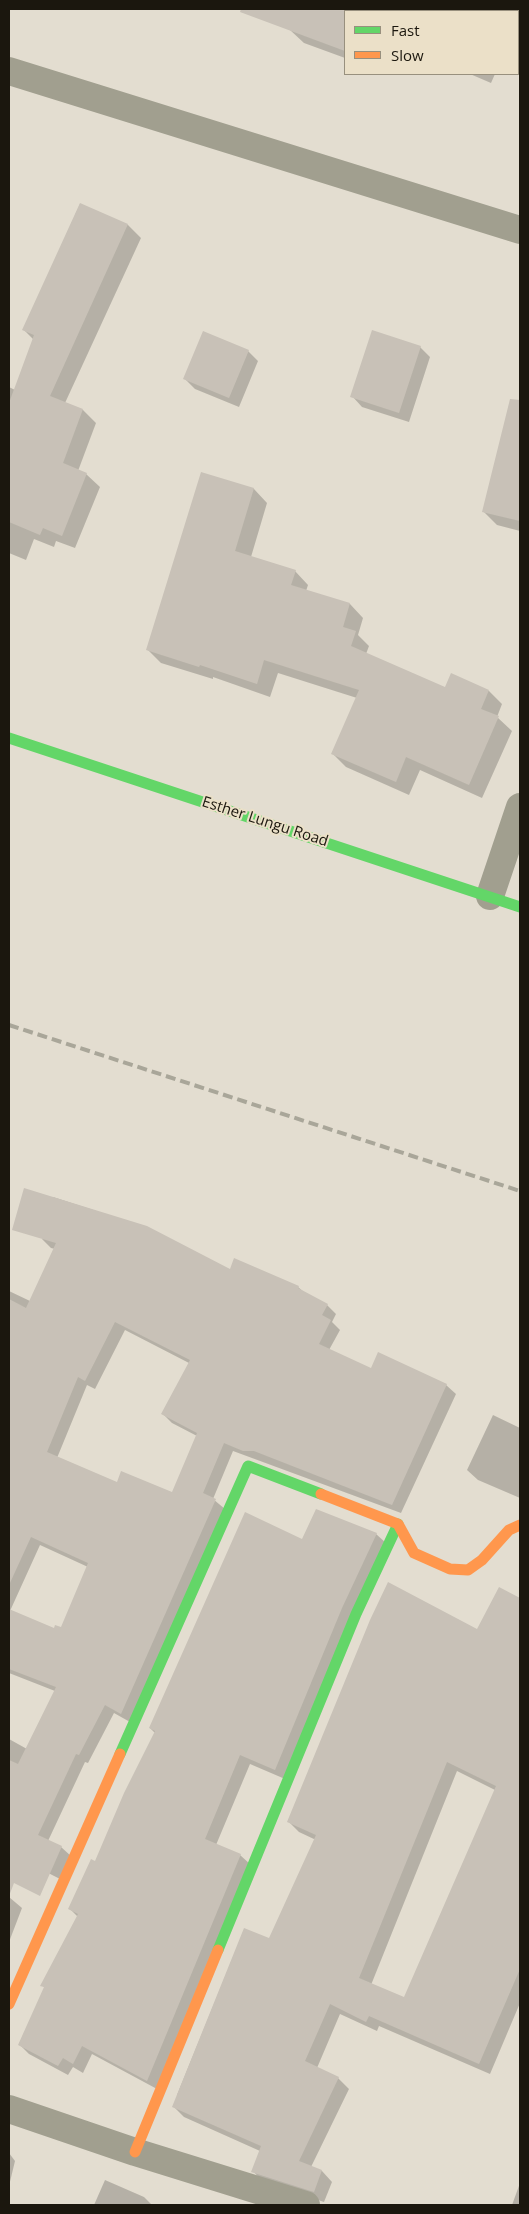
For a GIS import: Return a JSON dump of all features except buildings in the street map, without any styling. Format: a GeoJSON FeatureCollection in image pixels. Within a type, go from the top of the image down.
{"type":"FeatureCollection","features":[{"type":"Feature","properties":{"kind":"street"},"geometry":{"type":"LineString","coordinates":[[9,72],[520,230]]}},
{"type":"Feature","properties":{"kind":"street","name":"Esther Lungu Road"},"geometry":{"type":"LineString","coordinates":[[9,738],[520,907]]}},
{"type":"Feature","properties":{"kind":"street"},"geometry":{"type":"LineString","coordinates":[[490,896],[520,807]]}},
{"type":"Feature","properties":{"kind":"street"},"geometry":{"type":"LineString","coordinates":[[9,2004],[248,1466],[398,1524],[414,1553],[450,1569],[468,1570],[482,1560],[509,1530],[520,1525]]}},
{"type":"Feature","properties":{"kind":"street"},"geometry":{"type":"LineString","coordinates":[[135,2152],[356,1614],[398,1524]]}},
{"type":"Feature","properties":{"kind":"street"},"geometry":{"type":"LineString","coordinates":[[9,2109],[135,2152],[306,2205]]}},
{"type":"Feature","properties":{"kind":"railway"},"geometry":{"type":"LineString","coordinates":[[9,1025],[520,1191]]}},
{"type":"Feature","properties":{"kind":"traffic: fast"},"geometry":{"type":"LineString","coordinates":[[9,738],[520,907]]}},
{"type":"Feature","properties":{"kind":"traffic: fast"},"geometry":{"type":"LineString","coordinates":[[120,1754],[248,1466],[321,1494]]}},
{"type":"Feature","properties":{"kind":"traffic: fast"},"geometry":{"type":"LineString","coordinates":[[218,1950],[356,1614],[398,1524]]}},
{"type":"Feature","properties":{"kind":"traffic: slow"},"geometry":{"type":"LineString","coordinates":[[321,1494],[398,1524],[414,1553],[450,1569],[468,1570],[482,1560],[509,1530],[520,1525]]}},
{"type":"Feature","properties":{"kind":"traffic: slow"},"geometry":{"type":"LineString","coordinates":[[9,2004],[120,1754]]}},
{"type":"Feature","properties":{"kind":"traffic: slow"},"geometry":{"type":"LineString","coordinates":[[135,2152],[218,1950]]}}]}
